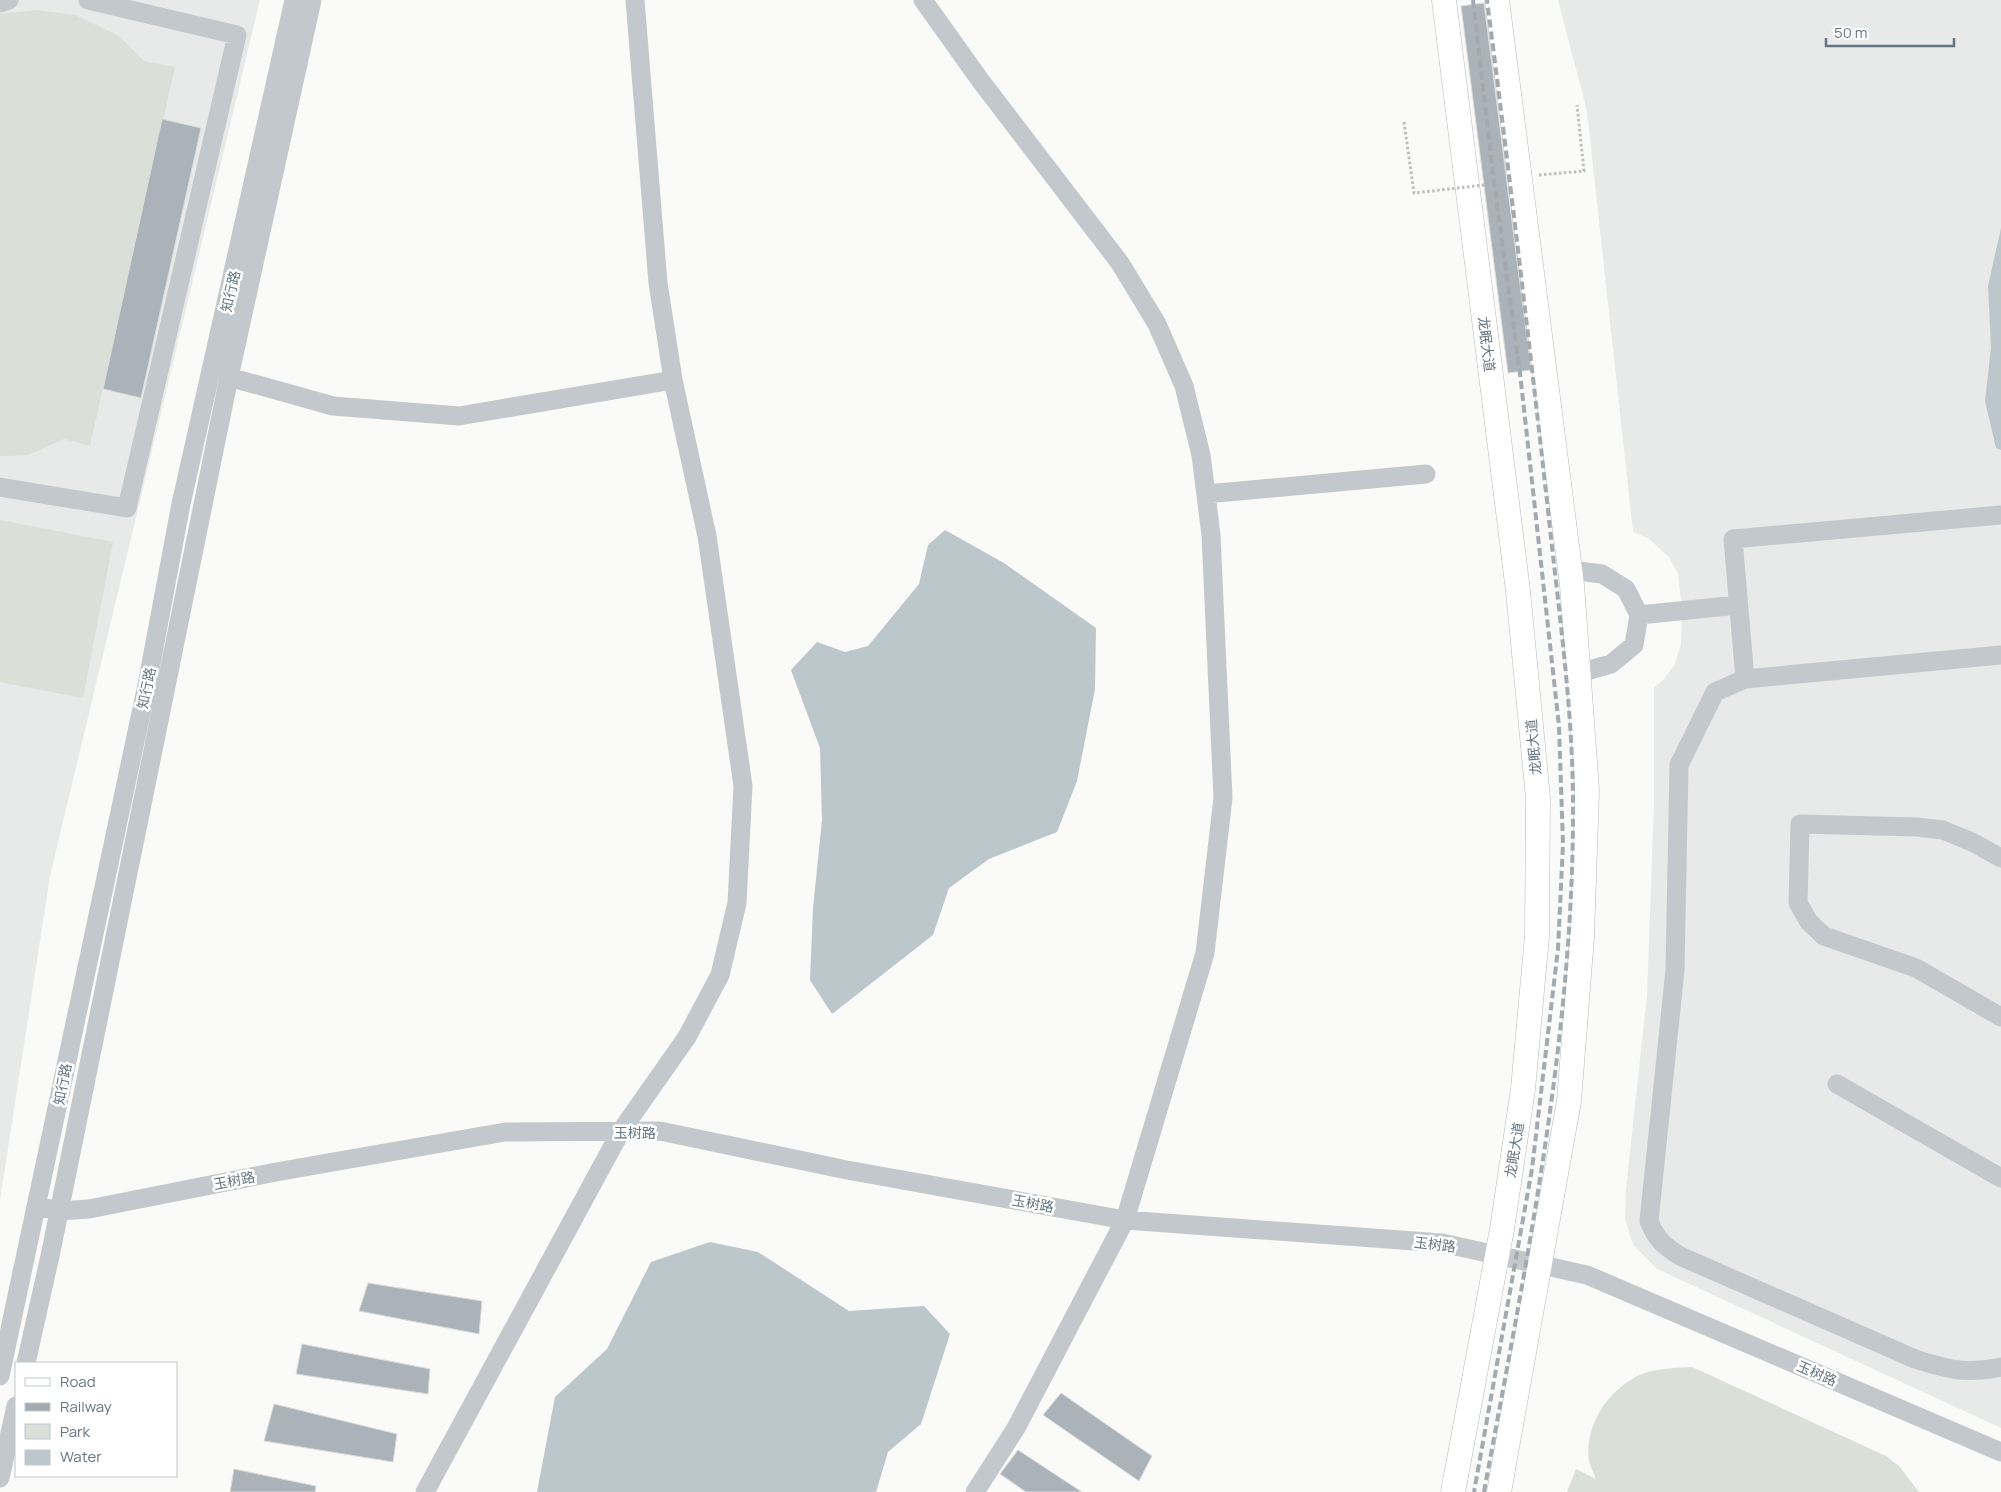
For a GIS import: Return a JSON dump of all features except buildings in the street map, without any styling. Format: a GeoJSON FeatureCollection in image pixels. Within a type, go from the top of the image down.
{"type":"FeatureCollection","features":[{"type":"Feature","properties":{"kind":"main road","name":"龙眠大道"},"geometry":{"type":"LineString","coordinates":[[1444,0],[1518,591],[1538,798],[1537,936],[1523,1089],[1497,1255],[1453,1492]]}},
{"type":"Feature","properties":{"kind":"main road"},"geometry":{"type":"LineString","coordinates":[[1497,0],[1570,570],[1579,673],[1586,790],[1582,937],[1569,1101],[1499,1492]]}},
{"type":"Feature","properties":{"kind":"street"},"geometry":{"type":"LineString","coordinates":[[0,3],[9,0]]}},
{"type":"Feature","properties":{"kind":"street"},"geometry":{"type":"LineString","coordinates":[[0,487],[127,508],[237,35],[88,0]]}},
{"type":"Feature","properties":{"kind":"street","name":"知行路"},"geometry":{"type":"LineString","coordinates":[[0,1376],[147,686],[181,504],[294,0]]}},
{"type":"Feature","properties":{"kind":"street","name":"知行路"},"geometry":{"type":"LineString","coordinates":[[26,1362],[59,1211],[229,377],[312,0]]}},
{"type":"Feature","properties":{"kind":"street"},"geometry":{"type":"LineString","coordinates":[[424,1492],[621,1131],[687,1037],[720,975],[737,903],[743,786],[707,536],[673,380],[658,282],[634,0]]}},
{"type":"Feature","properties":{"kind":"street"},"geometry":{"type":"LineString","coordinates":[[923,0],[980,80],[1120,263],[1157,324],[1184,386],[1201,455],[1211,535],[1223,798],[1205,953],[1125,1220],[1016,1428],[975,1492]]}},
{"type":"Feature","properties":{"kind":"street"},"geometry":{"type":"LineString","coordinates":[[229,377],[333,406],[459,416],[673,380]]}},
{"type":"Feature","properties":{"kind":"street"},"geometry":{"type":"LineString","coordinates":[[1206,494],[1426,474]]}},
{"type":"Feature","properties":{"kind":"street"},"geometry":{"type":"LineString","coordinates":[[1745,679],[1733,539],[2001,515]]}},
{"type":"Feature","properties":{"kind":"street"},"geometry":{"type":"LineString","coordinates":[[1570,570],[1602,574],[1626,589],[1638,615],[1634,645],[1611,664],[1579,673]]}},
{"type":"Feature","properties":{"kind":"street"},"geometry":{"type":"LineString","coordinates":[[1638,615],[1738,605]]}},
{"type":"Feature","properties":{"kind":"street"},"geometry":{"type":"LineString","coordinates":[[2001,655],[1745,679],[1715,692],[1679,765],[1675,978],[1649,1221],[1655,1237],[1664,1246],[1680,1256],[1915,1359],[1947,1370],[1971,1372],[2001,1367]]}},
{"type":"Feature","properties":{"kind":"street"},"geometry":{"type":"LineString","coordinates":[[2001,858],[1972,842],[1943,830],[1917,827],[1800,824],[1798,903],[1809,922],[1824,936],[1916,968],[2001,1017]]}},
{"type":"Feature","properties":{"kind":"street"},"geometry":{"type":"LineString","coordinates":[[1838,1084],[2001,1178]]}},
{"type":"Feature","properties":{"kind":"street","name":"玉树路"},"geometry":{"type":"LineString","coordinates":[[37,1206],[59,1211],[89,1209],[276,1172],[505,1132],[660,1131],[847,1170],[1125,1220],[1442,1243],[1587,1276],[2001,1452]]}},
{"type":"Feature","properties":{"kind":"street"},"geometry":{"type":"LineString","coordinates":[[0,1478],[15,1410]]}},
{"type":"Feature","properties":{"kind":"path"},"geometry":{"type":"LineString","coordinates":[[1529,176],[1584,171],[1577,105]]}},
{"type":"Feature","properties":{"kind":"path"},"geometry":{"type":"LineString","coordinates":[[1404,122],[1414,194],[1484,185]]}},
{"type":"Feature","properties":{"kind":"shaded area"},"geometry":{"type":"Polygon","coordinates":[[[0,0],[260,0],[50,876],[0,1200],[0,0]]]}},
{"type":"Feature","properties":{"kind":"shaded area"},"geometry":{"type":"Polygon","coordinates":[[[1558,0],[2001,0],[2001,1428],[1657,1269],[1633,1245],[1625,1219],[1626,1189],[1647,995],[1654,805],[1654,688],[1664,679],[1675,664],[1681,644],[1682,611],[1678,574],[1669,557],[1648,538],[1633,532],[1587,111],[1558,0]]]}},
{"type":"Feature","properties":{"kind":"green space"},"geometry":{"type":"Polygon","coordinates":[[[37,10],[75,15],[119,36],[144,61],[175,67],[90,446],[64,439],[28,455],[0,456],[0,14],[37,10]]]}},
{"type":"Feature","properties":{"kind":"green space"},"geometry":{"type":"Polygon","coordinates":[[[0,520],[113,542],[83,698],[0,682],[0,520]]]}},
{"type":"Feature","properties":{"kind":"green space"},"geometry":{"type":"Polygon","coordinates":[[[1692,1367],[1886,1456],[1899,1466],[1919,1492],[1567,1492],[1576,1469],[1596,1479],[1589,1461],[1588,1447],[1591,1434],[1601,1409],[1619,1388],[1630,1380],[1648,1372],[1692,1367]]]}},
{"type":"Feature","properties":{"kind":"water"},"geometry":{"type":"Polygon","coordinates":[[[2001,228],[2001,450],[1996,448],[1985,401],[1991,348],[1988,286],[2001,228]]]}},
{"type":"Feature","properties":{"kind":"water"},"geometry":{"type":"Polygon","coordinates":[[[945,530],[1004,563],[1096,628],[1095,689],[1077,781],[1057,832],[989,859],[949,888],[933,935],[832,1014],[810,980],[813,908],[822,820],[820,748],[791,670],[817,642],[845,652],[868,646],[919,584],[928,545],[945,530]]]}},
{"type":"Feature","properties":{"kind":"water"},"geometry":{"type":"Polygon","coordinates":[[[710,1242],[758,1252],[849,1311],[924,1306],[950,1334],[921,1424],[888,1452],[876,1492],[537,1492],[555,1397],[607,1349],[651,1262],[710,1242]]]}},
{"type":"Feature","properties":{"kind":"railway"},"geometry":{"type":"LineString","coordinates":[[1473,0],[1494,182],[1520,373],[1559,726],[1563,844],[1558,949],[1532,1169],[1474,1492]]}},
{"type":"Feature","properties":{"kind":"railway"},"geometry":{"type":"LineString","coordinates":[[1484,1492],[1531,1233],[1557,1059],[1566,972],[1573,796],[1570,725],[1560,617],[1519,255],[1487,0]]}}]}
